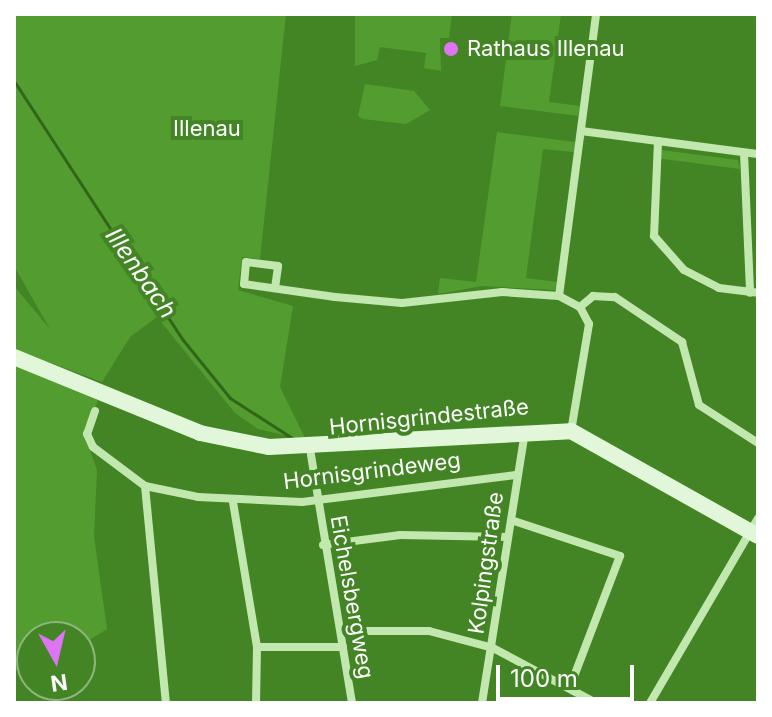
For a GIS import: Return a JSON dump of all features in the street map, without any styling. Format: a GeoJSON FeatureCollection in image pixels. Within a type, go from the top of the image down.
{"type":"FeatureCollection","features":[{"type":"Feature","properties":{"kind":"main road","name":"Hornisgrindestraße"},"geometry":{"type":"LineString","coordinates":[[14,357],[45,364],[200,433],[310,449],[526,428],[571,431],[755,528]]}},
{"type":"Feature","properties":{"kind":"street"},"geometry":{"type":"LineString","coordinates":[[559,296],[596,14]]}},
{"type":"Feature","properties":{"kind":"street"},"geometry":{"type":"LineString","coordinates":[[581,131],[758,154]]}},
{"type":"Feature","properties":{"kind":"street"},"geometry":{"type":"LineString","coordinates":[[658,141],[654,236],[684,270],[754,293],[744,153]]}},
{"type":"Feature","properties":{"kind":"street"},"geometry":{"type":"LineString","coordinates":[[275,288],[278,266],[246,262],[244,284],[275,288],[402,303],[502,292],[559,296],[580,307],[589,338],[571,431]]}},
{"type":"Feature","properties":{"kind":"street"},"geometry":{"type":"LineString","coordinates":[[580,307],[593,296],[615,297],[682,342],[699,405],[758,443]]}},
{"type":"Feature","properties":{"kind":"street","name":"Hornisgrindeweg"},"geometry":{"type":"LineString","coordinates":[[95,411],[87,434],[93,447],[145,486],[233,502],[316,497],[517,475]]}},
{"type":"Feature","properties":{"kind":"street","name":"Kolpingstraße"},"geometry":{"type":"LineString","coordinates":[[482,703],[526,428]]}},
{"type":"Feature","properties":{"kind":"street","name":"Eichelsbergweg"},"geometry":{"type":"LineString","coordinates":[[310,449],[323,545],[352,703]]}},
{"type":"Feature","properties":{"kind":"street"},"geometry":{"type":"LineString","coordinates":[[145,486],[166,703]]}},
{"type":"Feature","properties":{"kind":"street"},"geometry":{"type":"LineString","coordinates":[[233,502],[257,647],[256,703]]}},
{"type":"Feature","properties":{"kind":"street"},"geometry":{"type":"LineString","coordinates":[[511,520],[620,556],[570,687]]}},
{"type":"Feature","properties":{"kind":"street"},"geometry":{"type":"LineString","coordinates":[[650,703],[755,528]]}},
{"type":"Feature","properties":{"kind":"street"},"geometry":{"type":"LineString","coordinates":[[323,545],[400,535],[508,537]]}},
{"type":"Feature","properties":{"kind":"street"},"geometry":{"type":"LineString","coordinates":[[341,631],[429,631],[493,648],[596,703]]}},
{"type":"Feature","properties":{"kind":"street"},"geometry":{"type":"LineString","coordinates":[[257,647],[343,647]]}},
{"type":"Feature","properties":{"kind":"green space","name":"Illenau"},"geometry":{"type":"Polygon","coordinates":[[[14,14],[286,14],[260,259],[242,257],[238,290],[293,306],[280,387],[306,440],[258,429],[235,413],[157,317],[130,337],[102,382],[14,349],[14,286],[50,329],[14,266],[14,14]]]}},
{"type":"Feature","properties":{"kind":"green space"},"geometry":{"type":"Polygon","coordinates":[[[355,14],[452,14],[449,38],[440,38],[441,71],[424,68],[426,53],[380,47],[377,60],[355,66],[355,14]]]}},
{"type":"Feature","properties":{"kind":"green space"},"geometry":{"type":"Polygon","coordinates":[[[512,14],[561,14],[549,102],[580,106],[578,116],[500,106],[512,14]]]}},
{"type":"Feature","properties":{"kind":"green space"},"geometry":{"type":"Polygon","coordinates":[[[365,84],[414,91],[430,110],[406,124],[363,119],[358,116],[365,84]]]}},
{"type":"Feature","properties":{"kind":"green space"},"geometry":{"type":"Polygon","coordinates":[[[497,132],[575,142],[574,152],[543,149],[526,278],[557,282],[555,290],[482,286],[438,294],[440,278],[476,282],[497,132]]]}},
{"type":"Feature","properties":{"kind":"green space"},"geometry":{"type":"Polygon","coordinates":[[[661,150],[738,160],[740,169],[656,158],[661,150]]]}},
{"type":"Feature","properties":{"kind":"green space"},"geometry":{"type":"Polygon","coordinates":[[[14,362],[98,400],[85,436],[97,470],[94,537],[107,629],[96,636],[96,621],[16,621],[14,671],[14,362]]]}},
{"type":"Feature","properties":{"kind":"waterway","name":"Illenbach"},"geometry":{"type":"LineString","coordinates":[[14,81],[183,340],[230,398],[292,438]]}},
{"type":"Feature","properties":{"kind":"place","name":"Rathaus Illenau"},"geometry":{"type":"Point","coordinates":[451,49]}}]}
